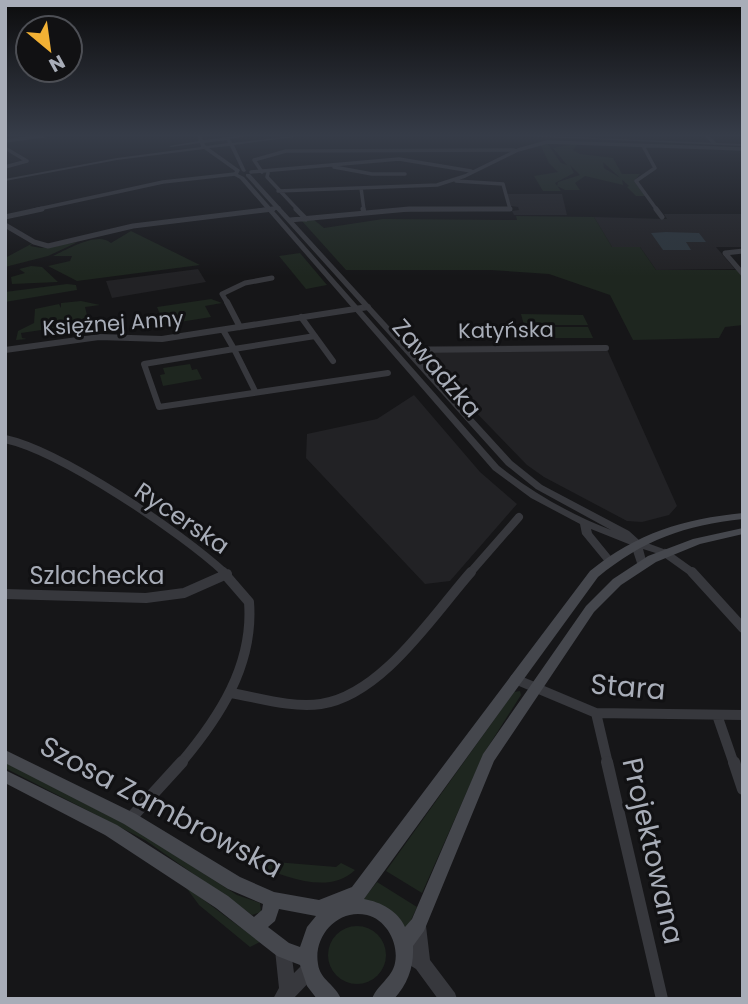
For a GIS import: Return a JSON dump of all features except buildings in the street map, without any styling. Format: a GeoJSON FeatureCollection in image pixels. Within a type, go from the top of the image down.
{"type":"FeatureCollection","features":[{"type":"Feature","properties":{"kind":"main road"},"geometry":{"type":"LineString","coordinates":[[332,999],[320,989],[308,964],[311,938],[325,911],[355,900],[569,605],[609,560],[636,543],[684,525],[743,516]]}},
{"type":"Feature","properties":{"kind":"main road"},"geometry":{"type":"LineString","coordinates":[[684,525],[688,534],[697,541]]}},
{"type":"Feature","properties":{"kind":"main road"},"geometry":{"type":"LineString","coordinates":[[381,999],[400,979],[411,953],[418,925],[488,758],[533,687],[590,609],[617,582],[642,564],[697,541],[743,531]]}},
{"type":"Feature","properties":{"kind":"main road","name":"Szosa Zambrowska"},"geometry":{"type":"LineString","coordinates":[[5,756],[131,819],[234,883],[273,900],[325,911]]}},
{"type":"Feature","properties":{"kind":"main road","name":"Szosa Zambrowska"},"geometry":{"type":"LineString","coordinates":[[5,776],[121,836],[162,861],[283,950],[308,964]]}},
{"type":"Feature","properties":{"kind":"main road"},"geometry":{"type":"LineString","coordinates":[[255,927],[268,915],[273,900]]}},
{"type":"Feature","properties":{"kind":"main road"},"geometry":{"type":"LineString","coordinates":[[355,900],[385,914],[400,931],[411,953]]}},
{"type":"Feature","properties":{"kind":"street"},"geometry":{"type":"LineString","coordinates":[[5,217],[155,183]]}},
{"type":"Feature","properties":{"kind":"street","name":"Zawadzka"},"geometry":{"type":"LineString","coordinates":[[254,183],[357,309],[496,468],[521,488],[584,523],[611,536],[665,553],[691,571],[743,628]]}},
{"type":"Feature","properties":{"kind":"street","name":"Zawadzka"},"geometry":{"type":"LineString","coordinates":[[254,183],[275,210],[290,220],[519,473],[625,533],[636,543]]}},
{"type":"Feature","properties":{"kind":"street"},"geometry":{"type":"LineString","coordinates":[[271,183],[306,219]]}},
{"type":"Feature","properties":{"kind":"street"},"geometry":{"type":"LineString","coordinates":[[278,191],[419,187],[440,183]]}},
{"type":"Feature","properties":{"kind":"street"},"geometry":{"type":"LineString","coordinates":[[290,220],[413,209],[510,209],[503,184],[489,183]]}},
{"type":"Feature","properties":{"kind":"street"},"geometry":{"type":"LineString","coordinates":[[637,183],[662,217]]}},
{"type":"Feature","properties":{"kind":"street"},"geometry":{"type":"LineString","coordinates":[[361,188],[364,213]]}},
{"type":"Feature","properties":{"kind":"street"},"geometry":{"type":"LineString","coordinates":[[5,225],[34,242],[48,246],[133,226],[275,210]]}},
{"type":"Feature","properties":{"kind":"street"},"geometry":{"type":"LineString","coordinates":[[743,251],[725,253],[743,274]]}},
{"type":"Feature","properties":{"kind":"street"},"geometry":{"type":"LineString","coordinates":[[240,327],[222,295],[242,284],[272,278]]}},
{"type":"Feature","properties":{"kind":"street","name":"Księżnej Anny"},"geometry":{"type":"LineString","coordinates":[[5,350],[99,337],[158,339],[368,307]]}},
{"type":"Feature","properties":{"kind":"street"},"geometry":{"type":"LineString","coordinates":[[301,317],[333,361]]}},
{"type":"Feature","properties":{"kind":"street"},"geometry":{"type":"LineString","coordinates":[[223,330],[255,391]]}},
{"type":"Feature","properties":{"kind":"street","name":"Księżnej Anny"},"geometry":{"type":"LineString","coordinates":[[315,337],[145,364],[159,407],[255,391],[268,393],[388,373]]}},
{"type":"Feature","properties":{"kind":"street","name":"Katyńska"},"geometry":{"type":"LineString","coordinates":[[407,351],[606,348]]}},
{"type":"Feature","properties":{"kind":"street","name":"Rycerska"},"geometry":{"type":"LineString","coordinates":[[5,439],[28,444],[48,454],[203,555],[227,575],[248,602],[250,634],[238,680],[231,693],[219,713],[131,819]]}},
{"type":"Feature","properties":{"kind":"street"},"geometry":{"type":"LineString","coordinates":[[231,693],[296,703],[331,702],[353,693],[382,674],[519,517]]}},
{"type":"Feature","properties":{"kind":"street"},"geometry":{"type":"LineString","coordinates":[[584,523],[587,534],[609,560]]}},
{"type":"Feature","properties":{"kind":"street"},"geometry":{"type":"LineString","coordinates":[[636,543],[642,564]]}},
{"type":"Feature","properties":{"kind":"street","name":"Szlachecka"},"geometry":{"type":"LineString","coordinates":[[5,594],[146,598],[184,593],[227,575]]}},
{"type":"Feature","properties":{"kind":"street","name":"Stara"},"geometry":{"type":"LineString","coordinates":[[515,679],[596,713],[743,715]]}},
{"type":"Feature","properties":{"kind":"street","name":"Projektowana"},"geometry":{"type":"LineString","coordinates":[[596,713],[662,999]]}},
{"type":"Feature","properties":{"kind":"street"},"geometry":{"type":"LineString","coordinates":[[718,715],[743,789]]}},
{"type":"Feature","properties":{"kind":"street"},"geometry":{"type":"LineString","coordinates":[[418,925],[411,953],[449,999]]}},
{"type":"Feature","properties":{"kind":"street"},"geometry":{"type":"LineString","coordinates":[[283,950],[285,994]]}},
{"type":"Feature","properties":{"kind":"street"},"geometry":{"type":"LineString","coordinates":[[285,994],[308,964]]}},
{"type":"Feature","properties":{"kind":"shaded area"},"geometry":{"type":"Polygon","coordinates":[[[538,183],[555,183],[561,191],[543,191],[538,183]]]}},
{"type":"Feature","properties":{"kind":"shaded area"},"geometry":{"type":"Polygon","coordinates":[[[558,183],[575,183],[580,190],[565,190],[557,186],[558,183]]]}},
{"type":"Feature","properties":{"kind":"shaded area"},"geometry":{"type":"Polygon","coordinates":[[[625,183],[635,183],[645,196],[636,196],[627,187],[629,186],[625,183]]]}},
{"type":"Feature","properties":{"kind":"shaded area"},"geometry":{"type":"Polygon","coordinates":[[[507,194],[562,194],[567,215],[514,215],[512,211],[519,210],[518,207],[511,206],[507,194]]]}},
{"type":"Feature","properties":{"kind":"shaded area"},"geometry":{"type":"Polygon","coordinates":[[[664,214],[743,214],[743,247],[716,247],[735,269],[656,270],[640,247],[612,247],[594,217],[667,219],[664,214]]]}},
{"type":"Feature","properties":{"kind":"shaded area"},"geometry":{"type":"Polygon","coordinates":[[[516,216],[594,217],[612,247],[640,247],[656,270],[737,270],[743,277],[743,325],[725,327],[719,338],[633,340],[610,295],[549,274],[491,270],[346,270],[302,221],[313,219],[324,228],[383,219],[517,220],[516,216]]]}},
{"type":"Feature","properties":{"kind":"shaded area"},"geometry":{"type":"Polygon","coordinates":[[[131,231],[200,265],[77,281],[48,266],[70,261],[72,256],[53,256],[75,246],[99,239],[111,243],[131,231]]]}},
{"type":"Feature","properties":{"kind":"shaded area"},"geometry":{"type":"Polygon","coordinates":[[[651,233],[699,233],[706,242],[686,242],[691,250],[663,250],[651,233]]]}},
{"type":"Feature","properties":{"kind":"shaded area"},"geometry":{"type":"Polygon","coordinates":[[[78,242],[48,256],[5,267],[5,258],[33,243],[30,246],[41,248],[78,242]]]}},
{"type":"Feature","properties":{"kind":"shaded area"},"geometry":{"type":"Polygon","coordinates":[[[300,253],[327,285],[306,289],[279,256],[300,253]]]}},
{"type":"Feature","properties":{"kind":"shaded area"},"geometry":{"type":"Polygon","coordinates":[[[42,267],[58,282],[12,284],[11,277],[25,273],[19,269],[42,267]]]}},
{"type":"Feature","properties":{"kind":"shaded area"},"geometry":{"type":"Polygon","coordinates":[[[198,269],[206,282],[112,298],[106,281],[198,269]]]}},
{"type":"Feature","properties":{"kind":"shaded area"},"geometry":{"type":"Polygon","coordinates":[[[76,285],[77,290],[5,302],[5,292],[76,285]]]}},
{"type":"Feature","properties":{"kind":"shaded area"},"geometry":{"type":"Polygon","coordinates":[[[211,299],[222,303],[205,306],[211,317],[161,325],[162,330],[156,327],[162,319],[157,307],[211,299]]]}},
{"type":"Feature","properties":{"kind":"shaded area"},"geometry":{"type":"Polygon","coordinates":[[[81,301],[100,305],[85,307],[89,323],[21,333],[22,338],[27,339],[16,340],[18,331],[34,323],[35,309],[59,304],[61,308],[61,303],[81,301]]]}},
{"type":"Feature","properties":{"kind":"shaded area"},"geometry":{"type":"Polygon","coordinates":[[[521,314],[583,315],[588,325],[524,325],[521,314]]]}},
{"type":"Feature","properties":{"kind":"shaded area"},"geometry":{"type":"Polygon","coordinates":[[[537,327],[588,327],[593,338],[540,338],[537,327]]]}},
{"type":"Feature","properties":{"kind":"shaded area"},"geometry":{"type":"Polygon","coordinates":[[[605,345],[677,506],[669,515],[642,522],[627,521],[544,477],[527,465],[465,401],[423,356],[419,346],[605,345]]]}},
{"type":"Feature","properties":{"kind":"shaded area"},"geometry":{"type":"Polygon","coordinates":[[[190,364],[192,370],[197,369],[202,379],[163,386],[160,375],[165,374],[163,368],[190,364]]]}},
{"type":"Feature","properties":{"kind":"shaded area"},"geometry":{"type":"Polygon","coordinates":[[[414,395],[480,472],[517,504],[450,581],[425,584],[306,458],[307,434],[377,419],[414,395]]]}},
{"type":"Feature","properties":{"kind":"shaded area"},"geometry":{"type":"Polygon","coordinates":[[[520,691],[521,695],[484,753],[422,893],[386,871],[514,692],[520,691]]]}},
{"type":"Feature","properties":{"kind":"shaded area"},"geometry":{"type":"Polygon","coordinates":[[[5,762],[131,827],[237,895],[260,903],[261,912],[252,915],[145,840],[5,768],[5,762]]]}},
{"type":"Feature","properties":{"kind":"shaded area"},"geometry":{"type":"Polygon","coordinates":[[[250,860],[336,867],[341,863],[355,870],[330,882],[316,882],[245,862],[250,860]]]}},
{"type":"Feature","properties":{"kind":"shaded area"},"geometry":{"type":"Polygon","coordinates":[[[377,882],[417,907],[406,931],[361,902],[377,882]]]}},
{"type":"Feature","properties":{"kind":"shaded area"},"geometry":{"type":"Polygon","coordinates":[[[185,886],[260,942],[250,947],[199,905],[185,886]]]}},
{"type":"Feature","properties":{"kind":"shaded area"},"geometry":{"type":"Polygon","coordinates":[[[357,926],[368,928],[381,939],[386,955],[384,966],[373,979],[357,984],[346,982],[333,971],[328,955],[330,944],[341,931],[357,926]]]}}]}
